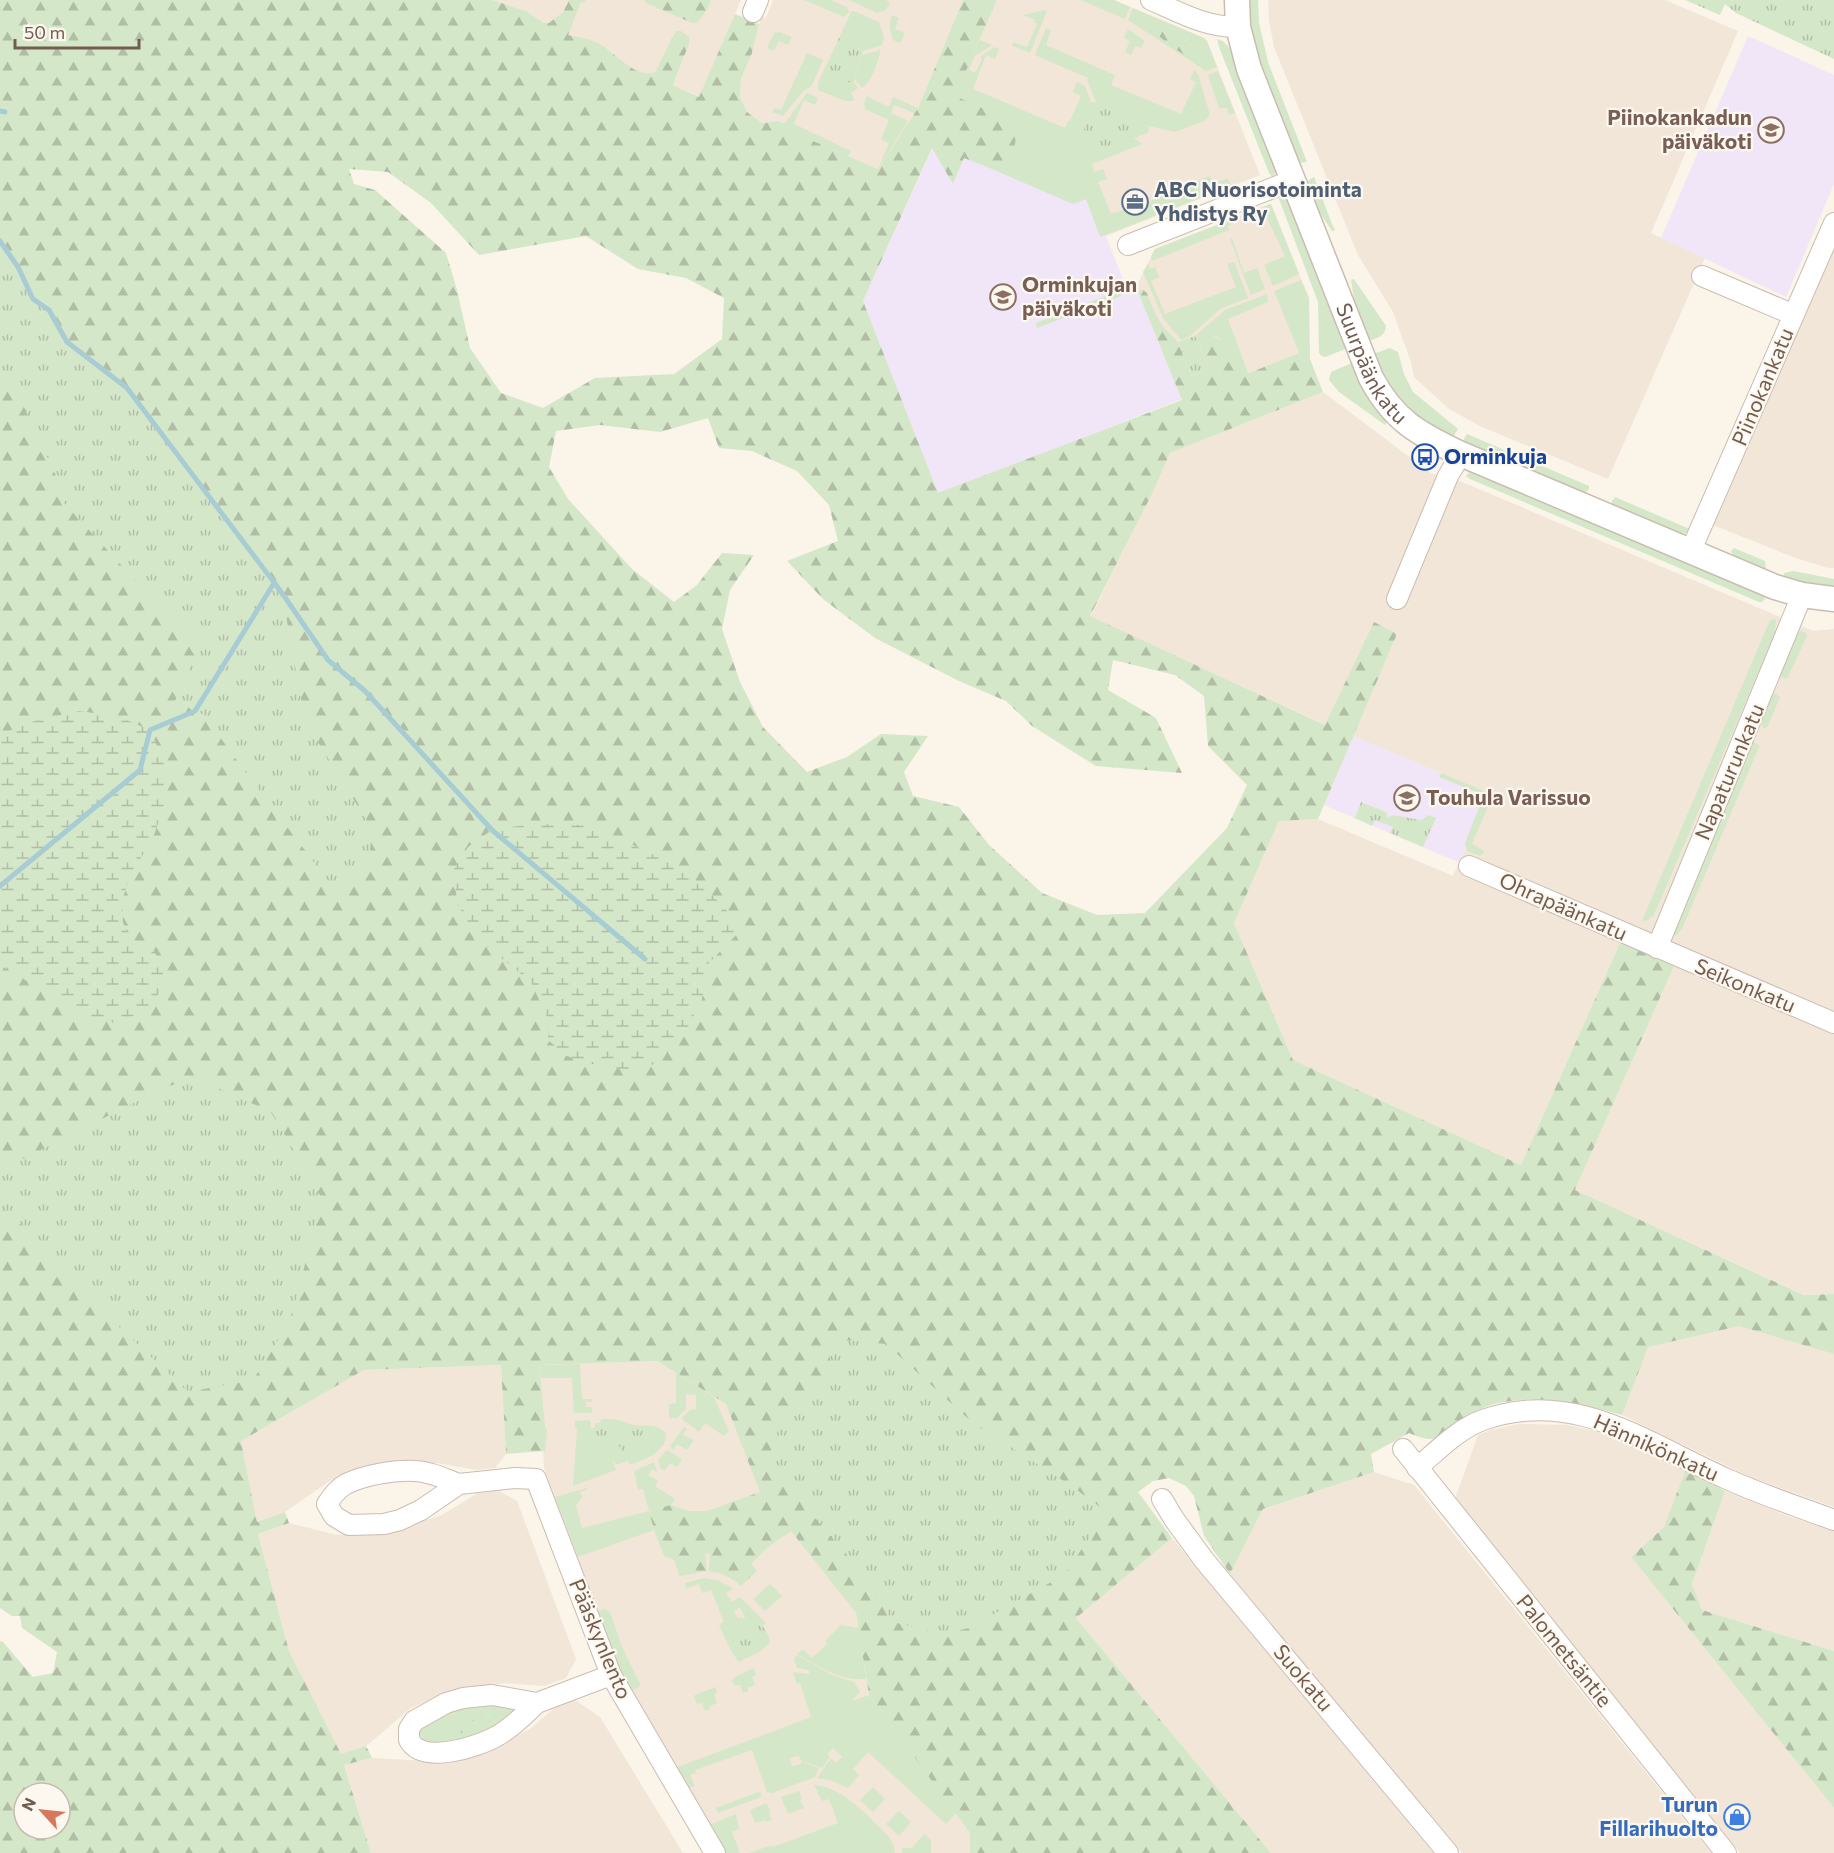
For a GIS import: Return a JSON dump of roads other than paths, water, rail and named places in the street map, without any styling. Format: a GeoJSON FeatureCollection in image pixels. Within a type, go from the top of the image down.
{"type":"FeatureCollection","features":[{"type":"Feature","properties":{"kind":"street"},"geometry":{"type":"LineString","coordinates":[[1151,0],[1209,25],[1238,27]]}},
{"type":"Feature","properties":{"kind":"street","name":"Suurpäänkatu"},"geometry":{"type":"LineString","coordinates":[[1237,0],[1238,27],[1250,69],[1371,378],[1388,405],[1420,433],[1461,454],[1775,587],[1802,595],[1834,599]]}},
{"type":"Feature","properties":{"kind":"street"},"geometry":{"type":"LineString","coordinates":[[1128,245],[1293,180]]}},
{"type":"Feature","properties":{"kind":"street","name":"Piinokankatu"},"geometry":{"type":"LineString","coordinates":[[1691,550],[1834,223]]}},
{"type":"Feature","properties":{"kind":"street"},"geometry":{"type":"LineString","coordinates":[[1702,276],[1794,315]]}},
{"type":"Feature","properties":{"kind":"street"},"geometry":{"type":"LineString","coordinates":[[1397,599],[1448,476],[1461,454]]}},
{"type":"Feature","properties":{"kind":"street","name":"Napaturunkatu"},"geometry":{"type":"LineString","coordinates":[[1657,948],[1802,595]]}},
{"type":"Feature","properties":{"kind":"street","name":"Ohrapäänkatu"},"geometry":{"type":"LineString","coordinates":[[1469,866],[1657,948]]}},
{"type":"Feature","properties":{"kind":"street","name":"Seikonkatu"},"geometry":{"type":"LineString","coordinates":[[1657,948],[1834,1023]]}},
{"type":"Feature","properties":{"kind":"street","name":"Hännikönkatu"},"geometry":{"type":"LineString","coordinates":[[1417,1467],[1462,1431],[1481,1420],[1528,1410],[1568,1412],[1618,1426],[1729,1480],[1834,1520]]}},
{"type":"Feature","properties":{"kind":"street","name":"Palometsäntie"},"geometry":{"type":"LineString","coordinates":[[1403,1449],[1726,1853]]}},
{"type":"Feature","properties":{"kind":"street"},"geometry":{"type":"LineString","coordinates":[[415,1471],[459,1484],[422,1510],[384,1524],[349,1525],[334,1516],[327,1504],[345,1485],[368,1477],[390,1473],[415,1471]]}},
{"type":"Feature","properties":{"kind":"street","name":"Pääskynlento"},"geometry":{"type":"LineString","coordinates":[[459,1484],[515,1478],[536,1479],[611,1675],[715,1853]]}},
{"type":"Feature","properties":{"kind":"street","name":"Suokatu"},"geometry":{"type":"LineString","coordinates":[[1162,1499],[1204,1560],[1448,1853]]}},
{"type":"Feature","properties":{"kind":"street"},"geometry":{"type":"LineString","coordinates":[[537,1703],[492,1695],[463,1698],[440,1706],[414,1721],[409,1729],[409,1740],[417,1749],[430,1752],[467,1748],[505,1731],[537,1703],[611,1675]]}},
{"type":"Feature","properties":{"kind":"waterway"},"geometry":{"type":"LineString","coordinates":[[0,111],[5,112]]}},
{"type":"Feature","properties":{"kind":"waterway"},"geometry":{"type":"LineString","coordinates":[[0,241],[18,267],[33,299],[49,310],[67,342],[127,388],[282,593],[328,660],[365,691],[492,830],[645,959]]}},
{"type":"Feature","properties":{"kind":"waterway"},"geometry":{"type":"LineString","coordinates":[[0,886],[140,770],[150,730],[195,711],[274,583]]}},
{"type":"Feature","properties":{"kind":"place","name":"Piinokankadun päiväkoti"},"geometry":{"type":"Point","coordinates":[1771,130]}},
{"type":"Feature","properties":{"kind":"place","name":"ABC Nuorisotoiminta Yhdistys Ry"},"geometry":{"type":"Point","coordinates":[1135,202]}},
{"type":"Feature","properties":{"kind":"place","name":"Orminkujan päiväkoti"},"geometry":{"type":"Point","coordinates":[1003,297]}},
{"type":"Feature","properties":{"kind":"place","name":"Orminkuja"},"geometry":{"type":"Point","coordinates":[1425,457]}},
{"type":"Feature","properties":{"kind":"place","name":"Touhula Varissuo"},"geometry":{"type":"Point","coordinates":[1407,798]}},
{"type":"Feature","properties":{"kind":"place","name":"Turun Fillarihuolto"},"geometry":{"type":"Point","coordinates":[1737,1817]}}]}
